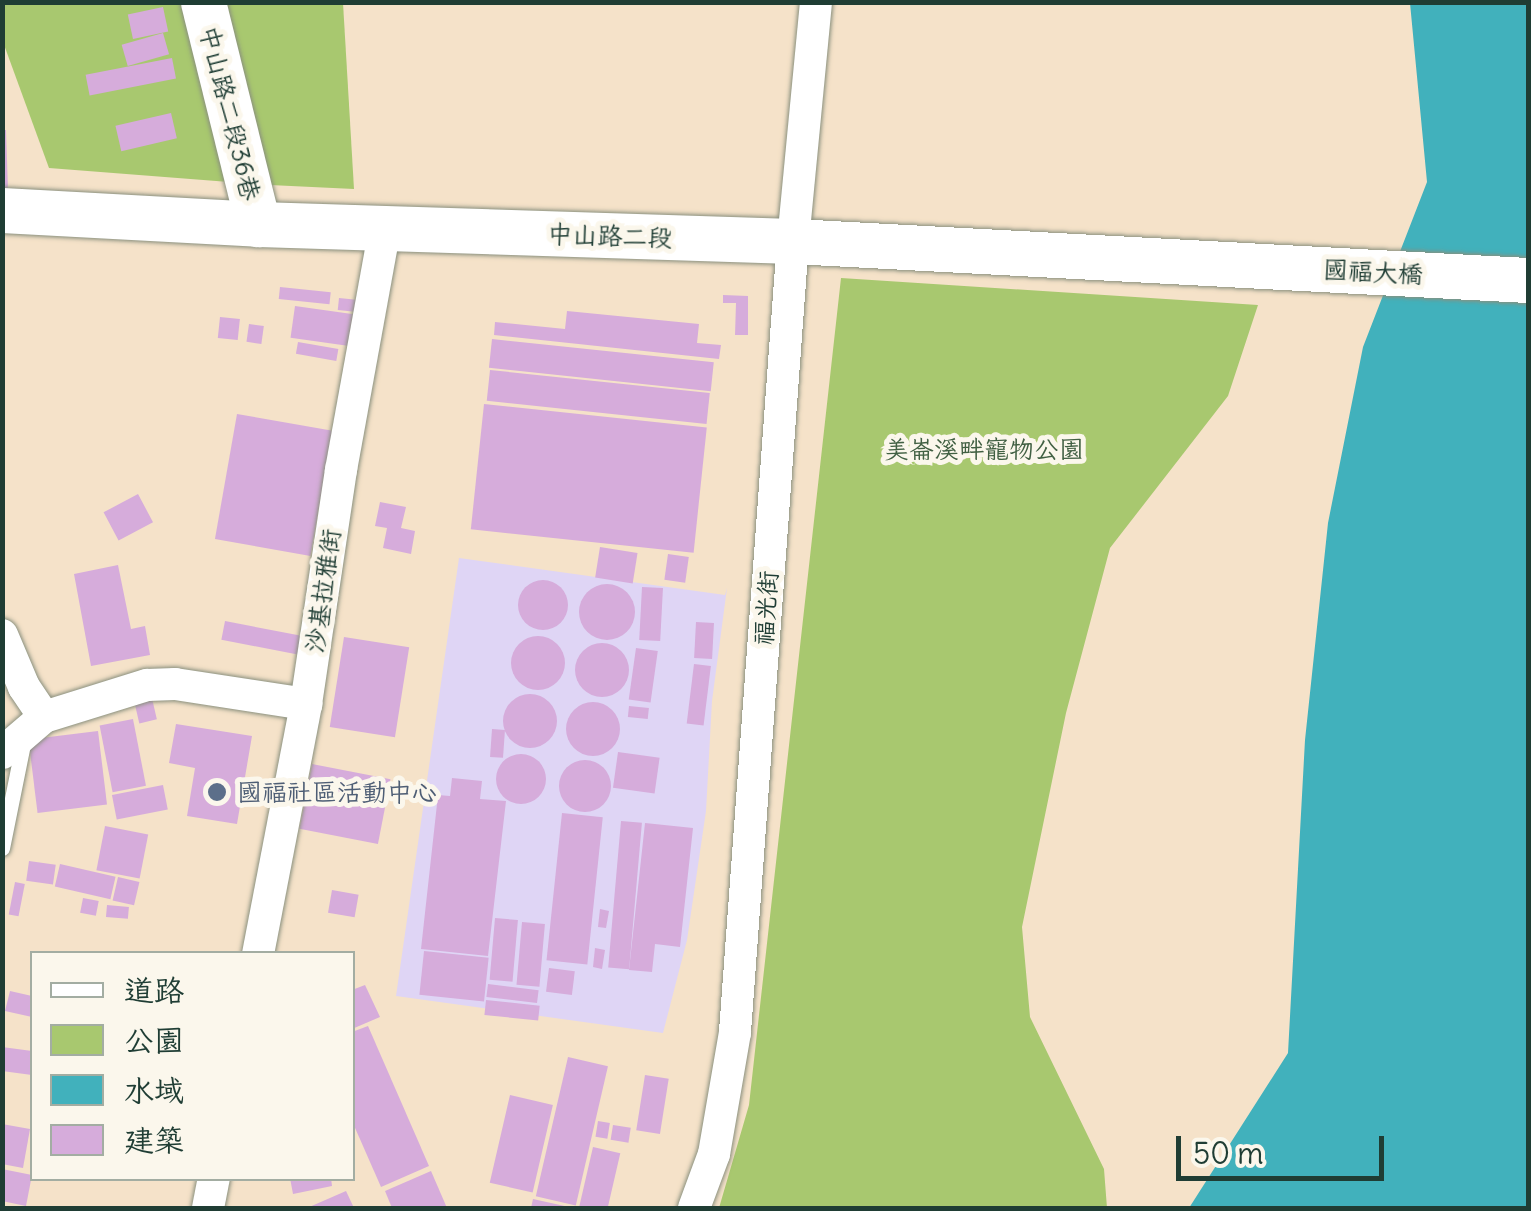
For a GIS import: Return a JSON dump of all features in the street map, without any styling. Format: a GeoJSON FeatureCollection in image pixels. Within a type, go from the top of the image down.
{"type":"FeatureCollection","features":[{"type":"Feature","properties":{"kind":"street","name":"中山路二段36巷"},"geometry":{"type":"LineString","coordinates":[[203,2],[258,224]]}},
{"type":"Feature","properties":{"kind":"street","name":"福光街"},"geometry":{"type":"LineString","coordinates":[[694,1208],[714,1154],[735,1032],[793,241],[816,2]]}},
{"type":"Feature","properties":{"kind":"street","name":"中山路二段"},"geometry":{"type":"LineString","coordinates":[[2,210],[385,229],[793,241],[1218,264]]}},
{"type":"Feature","properties":{"kind":"street","name":"沙基拉雅街"},"geometry":{"type":"LineString","coordinates":[[259,951],[306,704],[341,470],[385,229]]}},
{"type":"Feature","properties":{"kind":"street","name":"國福大橋"},"geometry":{"type":"LineString","coordinates":[[1218,264],[1528,280]]}},
{"type":"Feature","properties":{"kind":"street"},"geometry":{"type":"LineString","coordinates":[[2,635],[24,687],[24,734],[122,691],[161,684],[306,704]]}},
{"type":"Feature","properties":{"kind":"street"},"geometry":{"type":"LineString","coordinates":[[208,1208],[213,1181]]}},
{"type":"Feature","properties":{"kind":"lane"},"geometry":{"type":"LineString","coordinates":[[2,848],[24,734]]}},
{"type":"Feature","properties":{"kind":"shaded area"},"geometry":{"type":"Polygon","coordinates":[[[459,558],[725,595],[727,588],[712,701],[706,811],[687,940],[663,1033],[396,996],[459,558]]]}},
{"type":"Feature","properties":{"kind":"green space"},"geometry":{"type":"Polygon","coordinates":[[[3,3],[183,3],[229,182],[49,168],[3,42],[3,3]]]}},
{"type":"Feature","properties":{"kind":"green space"},"geometry":{"type":"Polygon","coordinates":[[[221,3],[343,3],[354,189],[270,185],[221,3]]]}},
{"type":"Feature","properties":{"kind":"green space","name":"美崙溪畔寵物公園"},"geometry":{"type":"Polygon","coordinates":[[[841,278],[1258,305],[1228,396],[1110,548],[1066,713],[1022,927],[1030,1017],[1104,1169],[1107,1208],[719,1208],[749,1105],[841,278]]]}},
{"type":"Feature","properties":{"kind":"water"},"geometry":{"type":"Polygon","coordinates":[[[1410,3],[1528,3],[1528,1208],[1189,1208],[1288,1053],[1305,740],[1328,523],[1363,347],[1427,182],[1410,3]]]}},
{"type":"Feature","properties":{"kind":"building"},"geometry":{"type":"Polygon","coordinates":[[[163,7],[168,31],[133,39],[128,14],[163,7]]]}},
{"type":"Feature","properties":{"kind":"building"},"geometry":{"type":"Polygon","coordinates":[[[163,33],[169,54],[128,66],[122,45],[163,33]]]}},
{"type":"Feature","properties":{"kind":"building"},"geometry":{"type":"Polygon","coordinates":[[[172,58],[176,79],[90,95],[86,75],[172,58]]]}},
{"type":"Feature","properties":{"kind":"building"},"geometry":{"type":"Polygon","coordinates":[[[171,113],[177,138],[121,151],[115,126],[171,113]]]}},
{"type":"Feature","properties":{"kind":"building"},"geometry":{"type":"Polygon","coordinates":[[[2,130],[6,130],[8,190],[2,190],[2,130]]]}},
{"type":"Feature","properties":{"kind":"building"},"geometry":{"type":"Polygon","coordinates":[[[280,287],[331,292],[329,304],[279,299],[280,287]]]}},
{"type":"Feature","properties":{"kind":"building"},"geometry":{"type":"Polygon","coordinates":[[[723,295],[748,296],[748,335],[735,335],[736,303],[723,303],[723,295]]]}},
{"type":"Feature","properties":{"kind":"building"},"geometry":{"type":"Polygon","coordinates":[[[339,298],[359,300],[358,312],[338,310],[339,298]]]}},
{"type":"Feature","properties":{"kind":"building"},"geometry":{"type":"Polygon","coordinates":[[[295,306],[355,314],[351,346],[291,338],[295,306]]]}},
{"type":"Feature","properties":{"kind":"building"},"geometry":{"type":"Polygon","coordinates":[[[567,311],[699,324],[697,343],[721,345],[719,359],[494,335],[495,322],[565,329],[567,311]]]}},
{"type":"Feature","properties":{"kind":"building"},"geometry":{"type":"Polygon","coordinates":[[[220,317],[240,319],[238,340],[218,338],[220,317]]]}},
{"type":"Feature","properties":{"kind":"building"},"geometry":{"type":"Polygon","coordinates":[[[249,324],[264,326],[261,344],[246,342],[249,324]]]}},
{"type":"Feature","properties":{"kind":"building"},"geometry":{"type":"Polygon","coordinates":[[[492,339],[714,362],[711,391],[489,368],[492,339]]]}},
{"type":"Feature","properties":{"kind":"building"},"geometry":{"type":"Polygon","coordinates":[[[298,342],[338,349],[336,361],[296,354],[298,342]]]}},
{"type":"Feature","properties":{"kind":"building"},"geometry":{"type":"Polygon","coordinates":[[[490,370],[710,393],[707,424],[487,401],[490,370]]]}},
{"type":"Feature","properties":{"kind":"building"},"geometry":{"type":"Polygon","coordinates":[[[484,404],[707,427],[694,553],[471,529],[484,404]]]}},
{"type":"Feature","properties":{"kind":"building"},"geometry":{"type":"Polygon","coordinates":[[[237,414],[333,431],[310,556],[215,539],[237,414]]]}},
{"type":"Feature","properties":{"kind":"building"},"geometry":{"type":"Polygon","coordinates":[[[138,494],[153,522],[119,541],[104,512],[138,494]]]}},
{"type":"Feature","properties":{"kind":"building"},"geometry":{"type":"Polygon","coordinates":[[[380,502],[406,507],[401,528],[415,531],[411,554],[383,548],[387,528],[375,526],[380,502]]]}},
{"type":"Feature","properties":{"kind":"building"},"geometry":{"type":"Polygon","coordinates":[[[600,547],[638,553],[633,584],[595,578],[600,547]]]}},
{"type":"Feature","properties":{"kind":"building"},"geometry":{"type":"Polygon","coordinates":[[[668,554],[689,557],[685,583],[664,580],[668,554]]]}},
{"type":"Feature","properties":{"kind":"building"},"geometry":{"type":"Polygon","coordinates":[[[118,565],[131,629],[145,626],[150,655],[91,666],[74,574],[118,565]]]}},
{"type":"Feature","properties":{"kind":"building"},"geometry":{"type":"Polygon","coordinates":[[[543,580],[561,587],[568,605],[561,623],[543,630],[525,623],[518,605],[525,587],[543,580]]]}},
{"type":"Feature","properties":{"kind":"building"},"geometry":{"type":"Polygon","coordinates":[[[607,584],[627,592],[635,612],[627,632],[607,640],[587,632],[579,612],[587,592],[607,584]]]}},
{"type":"Feature","properties":{"kind":"building"},"geometry":{"type":"Polygon","coordinates":[[[642,587],[663,588],[660,641],[639,640],[642,587]]]}},
{"type":"Feature","properties":{"kind":"building"},"geometry":{"type":"Polygon","coordinates":[[[225,621],[303,636],[299,655],[221,640],[225,621]]]}},
{"type":"Feature","properties":{"kind":"building"},"geometry":{"type":"Polygon","coordinates":[[[696,622],[714,623],[712,659],[694,658],[696,622]]]}},
{"type":"Feature","properties":{"kind":"building"},"geometry":{"type":"Polygon","coordinates":[[[538,636],[557,644],[565,663],[557,682],[538,690],[519,682],[511,663],[519,644],[538,636]]]}},
{"type":"Feature","properties":{"kind":"building"},"geometry":{"type":"Polygon","coordinates":[[[344,637],[409,647],[395,737],[330,727],[344,637]]]}},
{"type":"Feature","properties":{"kind":"building"},"geometry":{"type":"Polygon","coordinates":[[[602,643],[621,651],[629,670],[621,689],[602,697],[583,689],[575,670],[583,651],[602,643]]]}},
{"type":"Feature","properties":{"kind":"building"},"geometry":{"type":"Polygon","coordinates":[[[636,648],[658,651],[651,703],[629,699],[636,648]]]}},
{"type":"Feature","properties":{"kind":"building"},"geometry":{"type":"Polygon","coordinates":[[[694,664],[711,666],[704,726],[687,724],[694,664]]]}},
{"type":"Feature","properties":{"kind":"building"},"geometry":{"type":"Polygon","coordinates":[[[151,694],[157,719],[139,723],[133,698],[151,694]]]}},
{"type":"Feature","properties":{"kind":"building"},"geometry":{"type":"Polygon","coordinates":[[[530,694],[549,702],[557,721],[549,740],[530,748],[511,740],[503,721],[511,702],[530,694]]]}},
{"type":"Feature","properties":{"kind":"building"},"geometry":{"type":"Polygon","coordinates":[[[593,702],[612,710],[620,729],[612,748],[593,756],[574,748],[566,729],[574,710],[593,702]]]}},
{"type":"Feature","properties":{"kind":"building"},"geometry":{"type":"Polygon","coordinates":[[[629,706],[649,708],[648,719],[628,717],[629,706]]]}},
{"type":"Feature","properties":{"kind":"building"},"geometry":{"type":"Polygon","coordinates":[[[133,719],[146,786],[113,792],[100,725],[133,719]]]}},
{"type":"Feature","properties":{"kind":"building","name":"國福社區活動中心"},"geometry":{"type":"Polygon","coordinates":[[[176,724],[252,736],[237,824],[187,816],[195,768],[169,763],[176,724]]]}},
{"type":"Feature","properties":{"kind":"building"},"geometry":{"type":"Polygon","coordinates":[[[492,729],[505,730],[503,758],[490,757],[492,729]]]}},
{"type":"Feature","properties":{"kind":"building"},"geometry":{"type":"Polygon","coordinates":[[[98,731],[107,804],[38,813],[29,740],[98,731]]]}},
{"type":"Feature","properties":{"kind":"building"},"geometry":{"type":"Polygon","coordinates":[[[618,752],[660,758],[655,793],[613,788],[618,752]]]}},
{"type":"Feature","properties":{"kind":"building"},"geometry":{"type":"Polygon","coordinates":[[[521,754],[538,762],[546,779],[538,796],[521,804],[504,796],[496,779],[504,762],[521,754]]]}},
{"type":"Feature","properties":{"kind":"building"},"geometry":{"type":"Polygon","coordinates":[[[585,760],[603,768],[611,786],[603,804],[585,812],[567,804],[559,786],[567,768],[585,760]]]}},
{"type":"Feature","properties":{"kind":"building"},"geometry":{"type":"Polygon","coordinates":[[[312,764],[391,779],[378,844],[299,829],[312,764]]]}},
{"type":"Feature","properties":{"kind":"building"},"geometry":{"type":"Polygon","coordinates":[[[452,778],[482,781],[480,799],[506,801],[488,956],[421,949],[438,795],[450,796],[452,778]]]}},
{"type":"Feature","properties":{"kind":"building"},"geometry":{"type":"Polygon","coordinates":[[[163,785],[168,810],[117,819],[112,795],[163,785]]]}},
{"type":"Feature","properties":{"kind":"building"},"geometry":{"type":"Polygon","coordinates":[[[562,813],[603,817],[587,964],[547,960],[562,813]]]}},
{"type":"Feature","properties":{"kind":"building"},"geometry":{"type":"Polygon","coordinates":[[[621,821],[642,823],[629,969],[608,967],[621,821]]]}},
{"type":"Feature","properties":{"kind":"building"},"geometry":{"type":"Polygon","coordinates":[[[645,823],[693,828],[680,947],[655,944],[652,972],[629,970],[645,823]]]}},
{"type":"Feature","properties":{"kind":"building"},"geometry":{"type":"Polygon","coordinates":[[[105,826],[148,834],[140,879],[96,870],[105,826]]]}},
{"type":"Feature","properties":{"kind":"building"},"geometry":{"type":"Polygon","coordinates":[[[29,861],[56,865],[53,885],[26,881],[29,861]]]}},
{"type":"Feature","properties":{"kind":"building"},"geometry":{"type":"Polygon","coordinates":[[[60,864],[116,877],[110,899],[55,886],[60,864]]]}},
{"type":"Feature","properties":{"kind":"building"},"geometry":{"type":"Polygon","coordinates":[[[118,877],[139,882],[134,905],[113,900],[118,877]]]}},
{"type":"Feature","properties":{"kind":"building"},"geometry":{"type":"Polygon","coordinates":[[[15,882],[25,884],[19,916],[9,914],[15,882]]]}},
{"type":"Feature","properties":{"kind":"building"},"geometry":{"type":"Polygon","coordinates":[[[332,890],[359,895],[355,917],[328,913],[332,890]]]}},
{"type":"Feature","properties":{"kind":"building"},"geometry":{"type":"Polygon","coordinates":[[[83,898],[99,901],[96,916],[80,913],[83,898]]]}},
{"type":"Feature","properties":{"kind":"building"},"geometry":{"type":"Polygon","coordinates":[[[107,905],[129,907],[128,919],[106,917],[107,905]]]}},
{"type":"Feature","properties":{"kind":"building"},"geometry":{"type":"Polygon","coordinates":[[[600,909],[609,911],[606,928],[598,927],[600,909]]]}},
{"type":"Feature","properties":{"kind":"building"},"geometry":{"type":"Polygon","coordinates":[[[495,918],[518,920],[513,982],[490,980],[495,918]]]}},
{"type":"Feature","properties":{"kind":"building"},"geometry":{"type":"Polygon","coordinates":[[[522,922],[545,924],[539,987],[517,985],[522,922]]]}},
{"type":"Feature","properties":{"kind":"building"},"geometry":{"type":"Polygon","coordinates":[[[595,948],[605,950],[602,969],[593,967],[595,948]]]}},
{"type":"Feature","properties":{"kind":"building"},"geometry":{"type":"Polygon","coordinates":[[[424,951],[489,958],[484,1002],[419,995],[424,951]]]}},
{"type":"Feature","properties":{"kind":"building"},"geometry":{"type":"Polygon","coordinates":[[[549,968],[575,971],[572,995],[546,992],[549,968]]]}},
{"type":"Feature","properties":{"kind":"building"},"geometry":{"type":"Polygon","coordinates":[[[488,984],[539,990],[537,1003],[486,997],[488,984]]]}},
{"type":"Feature","properties":{"kind":"building"},"geometry":{"type":"Polygon","coordinates":[[[365,985],[380,1017],[355,1028],[355,989],[365,985]]]}},
{"type":"Feature","properties":{"kind":"building"},"geometry":{"type":"Polygon","coordinates":[[[10,991],[30,996],[30,1017],[5,1011],[10,991]]]}},
{"type":"Feature","properties":{"kind":"building"},"geometry":{"type":"Polygon","coordinates":[[[486,1000],[540,1006],[538,1021],[484,1015],[486,1000]]]}},
{"type":"Feature","properties":{"kind":"building"},"geometry":{"type":"Polygon","coordinates":[[[368,1026],[429,1166],[381,1187],[355,1128],[355,1031],[368,1026]]]}},
{"type":"Feature","properties":{"kind":"building"},"geometry":{"type":"Polygon","coordinates":[[[2,1047],[30,1051],[30,1075],[2,1071],[2,1047]]]}},
{"type":"Feature","properties":{"kind":"building"},"geometry":{"type":"Polygon","coordinates":[[[568,1057],[608,1066],[576,1206],[536,1196],[568,1057]]]}},
{"type":"Feature","properties":{"kind":"building"},"geometry":{"type":"Polygon","coordinates":[[[645,1075],[669,1079],[660,1134],[636,1130],[645,1075]]]}},
{"type":"Feature","properties":{"kind":"building"},"geometry":{"type":"Polygon","coordinates":[[[510,1095],[553,1105],[533,1193],[490,1183],[510,1095]]]}},
{"type":"Feature","properties":{"kind":"building"},"geometry":{"type":"Polygon","coordinates":[[[598,1121],[610,1123],[607,1139],[595,1137],[598,1121]]]}},
{"type":"Feature","properties":{"kind":"building"},"geometry":{"type":"Polygon","coordinates":[[[2,1124],[30,1129],[23,1168],[2,1164],[2,1124]]]}},
{"type":"Feature","properties":{"kind":"building"},"geometry":{"type":"Polygon","coordinates":[[[613,1125],[631,1128],[628,1143],[611,1140],[613,1125]]]}},
{"type":"Feature","properties":{"kind":"building"},"geometry":{"type":"Polygon","coordinates":[[[593,1147],[620,1153],[608,1208],[579,1208],[593,1147]]]}},
{"type":"Feature","properties":{"kind":"building"},"geometry":{"type":"Polygon","coordinates":[[[2,1169],[30,1175],[26,1206],[2,1201],[2,1169]]]}},
{"type":"Feature","properties":{"kind":"building"},"geometry":{"type":"Polygon","coordinates":[[[431,1171],[447,1208],[392,1208],[385,1191],[431,1171]]]}},
{"type":"Feature","properties":{"kind":"building"},"geometry":{"type":"Polygon","coordinates":[[[291,1181],[331,1181],[332,1186],[293,1194],[291,1181]]]}},
{"type":"Feature","properties":{"kind":"building"},"geometry":{"type":"Polygon","coordinates":[[[346,1191],[354,1208],[307,1208],[346,1191]]]}},
{"type":"Feature","properties":{"kind":"building"},"geometry":{"type":"Polygon","coordinates":[[[533,1199],[569,1207],[569,1208],[531,1208],[533,1199]]]}},
{"type":"Feature","properties":{"kind":"place","name":"國福社區活動中心"},"geometry":{"type":"Point","coordinates":[217,792]}}]}
